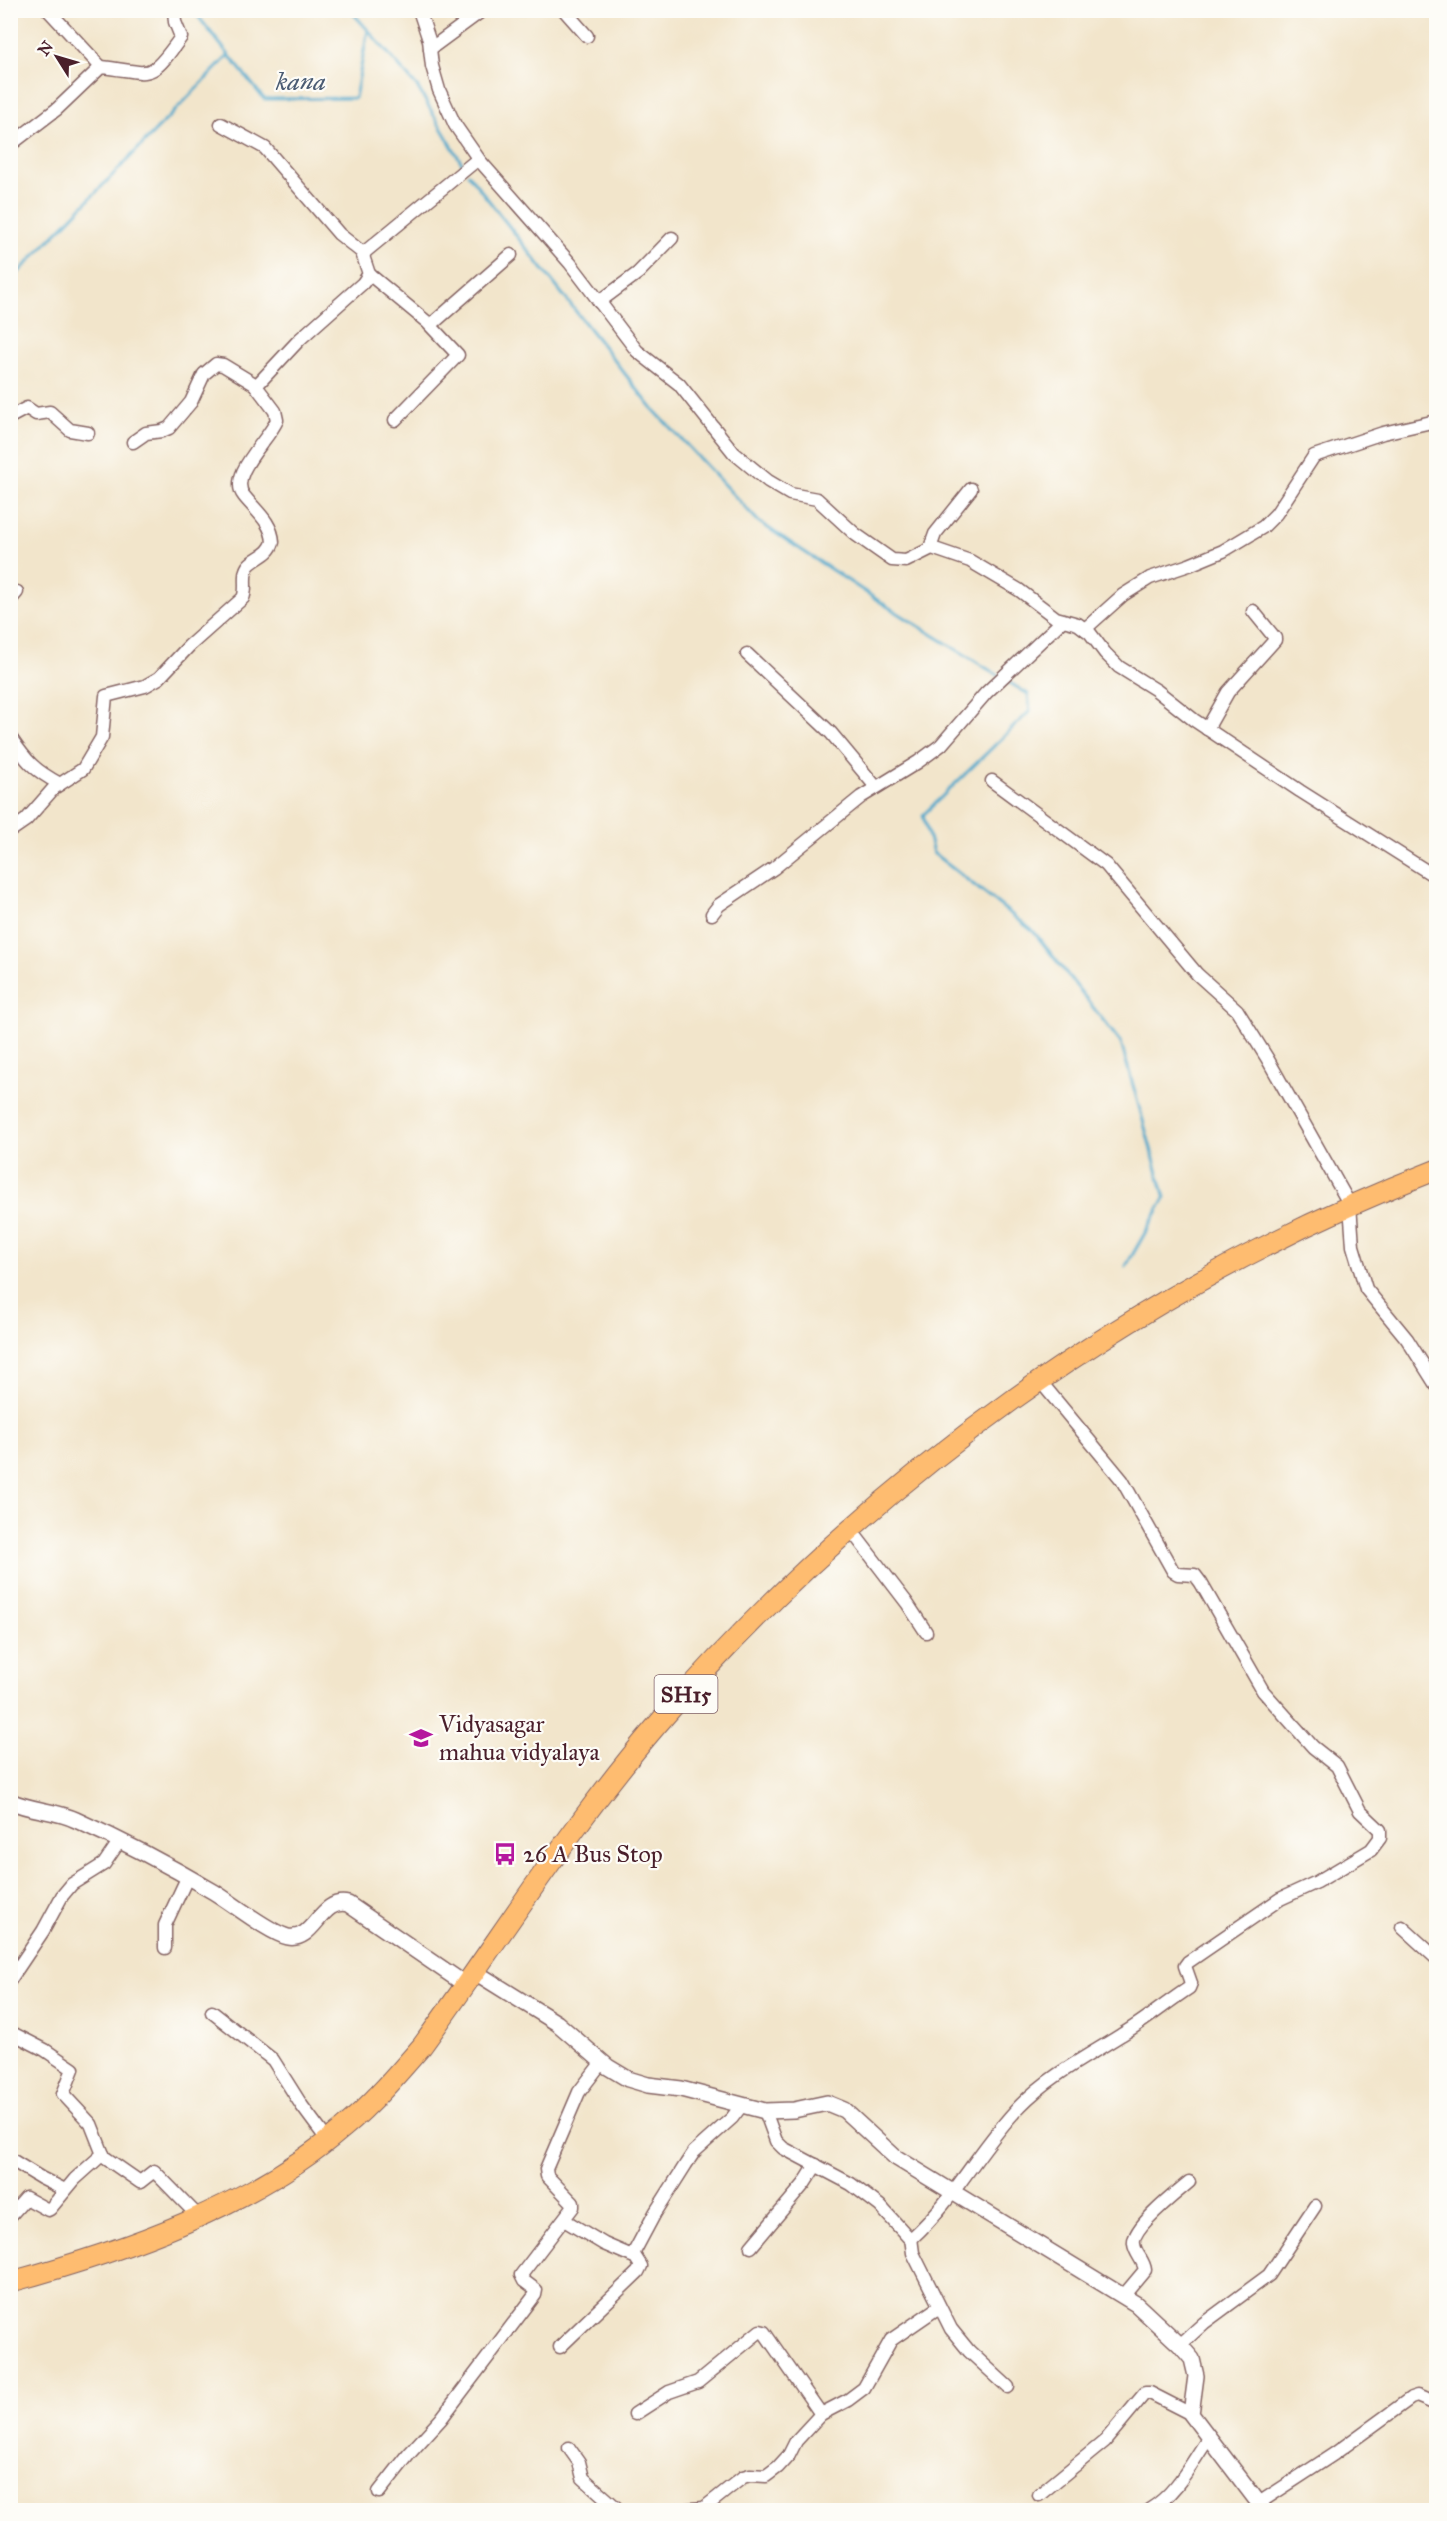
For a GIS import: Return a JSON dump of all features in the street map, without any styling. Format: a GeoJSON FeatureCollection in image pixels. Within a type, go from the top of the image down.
{"type":"FeatureCollection","features":[{"type":"Feature","properties":{"kind":"main road","name":"SH15"},"geometry":{"type":"LineString","coordinates":[[10,2282],[106,2253],[198,2216],[281,2173],[328,2141],[394,2079],[422,2046],[582,1819],[658,1724],[777,1598],[851,1530],[964,1436],[1040,1381],[1153,1307],[1258,1250],[1350,1205],[1437,1170]]}},
{"type":"Feature","properties":{"kind":"street"},"geometry":{"type":"LineString","coordinates":[[48,10],[101,68],[142,74],[154,70],[181,38],[175,22],[174,10]]}},
{"type":"Feature","properties":{"kind":"street"},"geometry":{"type":"LineString","coordinates":[[419,10],[430,49],[433,73],[446,109],[478,159],[528,219],[570,263],[637,351],[679,384],[734,453],[768,481],[790,494],[817,499],[855,534],[892,560],[906,561],[930,548],[935,534],[971,489]]}},
{"type":"Feature","properties":{"kind":"street"},"geometry":{"type":"LineString","coordinates":[[430,49],[483,10]]}},
{"type":"Feature","properties":{"kind":"street"},"geometry":{"type":"LineString","coordinates":[[564,10],[587,36]]}},
{"type":"Feature","properties":{"kind":"street"},"geometry":{"type":"LineString","coordinates":[[10,145],[71,96],[101,68]]}},
{"type":"Feature","properties":{"kind":"street"},"geometry":{"type":"LineString","coordinates":[[221,124],[265,148],[339,234],[364,254],[369,274],[431,325],[458,355],[395,420]]}},
{"type":"Feature","properties":{"kind":"street"},"geometry":{"type":"LineString","coordinates":[[364,254],[478,159]]}},
{"type":"Feature","properties":{"kind":"street"},"geometry":{"type":"LineString","coordinates":[[599,302],[638,273],[672,238]]}},
{"type":"Feature","properties":{"kind":"street"},"geometry":{"type":"LineString","coordinates":[[431,325],[511,255]]}},
{"type":"Feature","properties":{"kind":"street"},"geometry":{"type":"LineString","coordinates":[[256,385],[300,339],[345,302],[369,274]]}},
{"type":"Feature","properties":{"kind":"street"},"geometry":{"type":"LineString","coordinates":[[10,831],[26,820],[47,795],[83,769],[100,741],[106,696],[145,686],[159,678],[189,646],[243,598],[245,574],[248,567],[267,553],[272,546],[272,534],[267,523],[242,494],[238,485],[244,471],[276,420],[276,414],[256,385],[224,365],[216,364],[204,374],[191,402],[169,428],[165,431],[146,433],[133,442]]}},
{"type":"Feature","properties":{"kind":"street"},"geometry":{"type":"LineString","coordinates":[[10,417],[27,408],[36,414],[48,411],[70,430],[88,433]]}},
{"type":"Feature","properties":{"kind":"street"},"geometry":{"type":"LineString","coordinates":[[1084,629],[1123,595],[1150,578],[1189,565],[1223,550],[1263,526],[1276,514],[1314,456],[1379,434],[1437,421]]}},
{"type":"Feature","properties":{"kind":"street"},"geometry":{"type":"LineString","coordinates":[[930,548],[955,555],[987,570],[1062,621],[1078,624],[1119,668],[1156,690],[1207,729],[1300,791],[1437,877]]}},
{"type":"Feature","properties":{"kind":"street"},"geometry":{"type":"LineString","coordinates":[[1207,729],[1228,692],[1275,640],[1253,611]]}},
{"type":"Feature","properties":{"kind":"street"},"geometry":{"type":"LineString","coordinates":[[712,914],[719,905],[774,868],[834,817],[941,745],[986,693],[1062,621]]}},
{"type":"Feature","properties":{"kind":"street"},"geometry":{"type":"LineString","coordinates":[[747,654],[831,733],[876,787]]}},
{"type":"Feature","properties":{"kind":"street"},"geometry":{"type":"LineString","coordinates":[[10,737],[24,758],[38,772],[60,784]]}},
{"type":"Feature","properties":{"kind":"street"},"geometry":{"type":"LineString","coordinates":[[992,781],[1106,865],[1197,974],[1232,1004],[1252,1032],[1350,1205],[1355,1254],[1366,1289],[1407,1339],[1437,1385]]}},
{"type":"Feature","properties":{"kind":"street"},"geometry":{"type":"LineString","coordinates":[[910,2238],[939,2212],[1004,2124],[1034,2093],[1075,2063],[1141,2023],[1190,1986],[1186,1964],[1280,1899],[1317,1882],[1371,1850],[1381,1834],[1380,1830],[1360,1811],[1337,1767],[1313,1747],[1263,1691],[1197,1578],[1191,1574],[1178,1574],[1173,1571],[1122,1480],[1040,1381]]}},
{"type":"Feature","properties":{"kind":"street"},"geometry":{"type":"LineString","coordinates":[[851,1530],[901,1594],[926,1632]]}},
{"type":"Feature","properties":{"kind":"street"},"geometry":{"type":"LineString","coordinates":[[10,1801],[74,1819],[221,1897],[273,1930],[289,1937],[296,1937],[305,1932],[330,1906],[339,1903],[348,1904],[470,1979],[557,2023],[602,2062],[622,2077],[635,2082],[681,2089],[765,2111],[794,2110],[827,2103],[837,2106],[896,2157],[1124,2295],[1180,2345],[1192,2359],[1196,2370],[1191,2414]]}},
{"type":"Feature","properties":{"kind":"street"},"geometry":{"type":"LineString","coordinates":[[10,1980],[43,1931],[62,1896],[72,1884],[104,1864],[119,1842]]}},
{"type":"Feature","properties":{"kind":"street"},"geometry":{"type":"LineString","coordinates":[[165,1947],[165,1925],[186,1878]]}},
{"type":"Feature","properties":{"kind":"street"},"geometry":{"type":"LineString","coordinates":[[1402,1927],[1437,1958]]}},
{"type":"Feature","properties":{"kind":"street"},"geometry":{"type":"LineString","coordinates":[[212,2012],[273,2060],[297,2099],[328,2141]]}},
{"type":"Feature","properties":{"kind":"street"},"geometry":{"type":"LineString","coordinates":[[11,2032],[74,2069],[63,2094],[91,2124],[106,2159],[140,2182],[154,2171],[198,2216]]}},
{"type":"Feature","properties":{"kind":"street"},"geometry":{"type":"LineString","coordinates":[[380,2492],[409,2454],[441,2419],[535,2295],[536,2290],[524,2281],[522,2275],[573,2205],[548,2176],[546,2169],[579,2092],[602,2062]]}},
{"type":"Feature","properties":{"kind":"street"},"geometry":{"type":"LineString","coordinates":[[634,2255],[655,2213],[694,2152],[732,2118],[742,2105]]}},
{"type":"Feature","properties":{"kind":"street"},"geometry":{"type":"LineString","coordinates":[[765,2111],[776,2141],[783,2148],[851,2184],[880,2206],[910,2238],[913,2253],[951,2329],[969,2351],[1008,2387]]}},
{"type":"Feature","properties":{"kind":"street"},"geometry":{"type":"LineString","coordinates":[[10,2216],[26,2198],[48,2210],[65,2190],[103,2154]]}},
{"type":"Feature","properties":{"kind":"street"},"geometry":{"type":"LineString","coordinates":[[10,2159],[65,2190]]}},
{"type":"Feature","properties":{"kind":"street"},"geometry":{"type":"LineString","coordinates":[[751,2247],[804,2184],[816,2165]]}},
{"type":"Feature","properties":{"kind":"street"},"geometry":{"type":"LineString","coordinates":[[1124,2295],[1145,2270],[1134,2246],[1135,2238],[1149,2218],[1189,2182]]}},
{"type":"Feature","properties":{"kind":"street"},"geometry":{"type":"LineString","coordinates":[[1180,2345],[1204,2323],[1271,2272],[1315,2206]]}},
{"type":"Feature","properties":{"kind":"street"},"geometry":{"type":"LineString","coordinates":[[564,2220],[604,2244],[631,2257],[634,2255]]}},
{"type":"Feature","properties":{"kind":"street"},"geometry":{"type":"LineString","coordinates":[[560,2347],[638,2272],[640,2266],[634,2255]]}},
{"type":"Feature","properties":{"kind":"street"},"geometry":{"type":"LineString","coordinates":[[680,2511],[704,2508],[747,2475],[768,2475],[784,2462],[796,2441],[821,2414],[845,2402],[864,2388],[891,2340],[939,2307]]}},
{"type":"Feature","properties":{"kind":"street"},"geometry":{"type":"LineString","coordinates":[[635,2414],[669,2392],[698,2382],[760,2331],[764,2332],[821,2414]]}},
{"type":"Feature","properties":{"kind":"street"},"geometry":{"type":"LineString","coordinates":[[1039,2495],[1105,2441],[1145,2393],[1150,2393],[1191,2414],[1261,2507],[1411,2398],[1417,2396],[1431,2402],[1437,2400]]}},
{"type":"Feature","properties":{"kind":"street"},"geometry":{"type":"LineString","coordinates":[[1149,2511],[1179,2485],[1185,2471],[1208,2439]]}},
{"type":"Feature","properties":{"kind":"street"},"geometry":{"type":"LineString","coordinates":[[569,2448],[579,2462],[584,2478],[619,2511]]}},
{"type":"Feature","properties":{"kind":"waterway","name":"kana"},"geometry":{"type":"LineString","coordinates":[[193,10],[264,99],[355,98],[368,30],[350,10]]}},
{"type":"Feature","properties":{"kind":"waterway"},"geometry":{"type":"LineString","coordinates":[[368,30],[418,88],[463,165]]}},
{"type":"Feature","properties":{"kind":"waterway"},"geometry":{"type":"LineString","coordinates":[[10,281],[229,55]]}},
{"type":"Feature","properties":{"kind":"waterway"},"geometry":{"type":"LineString","coordinates":[[468,174],[651,407],[759,522],[885,605],[999,676]]}},
{"type":"Feature","properties":{"kind":"waterway"},"geometry":{"type":"LineString","coordinates":[[1005,680],[1028,694],[1030,711],[923,815],[933,853],[1034,932],[1121,1043],[1165,1198],[1126,1266]]}},
{"type":"Feature","properties":{"kind":"place","name":"Vidyasagar mahua vidyalaya"},"geometry":{"type":"Point","coordinates":[421,1738]}},
{"type":"Feature","properties":{"kind":"place","name":"26 A Bus Stop"},"geometry":{"type":"Point","coordinates":[505,1854]}}]}
